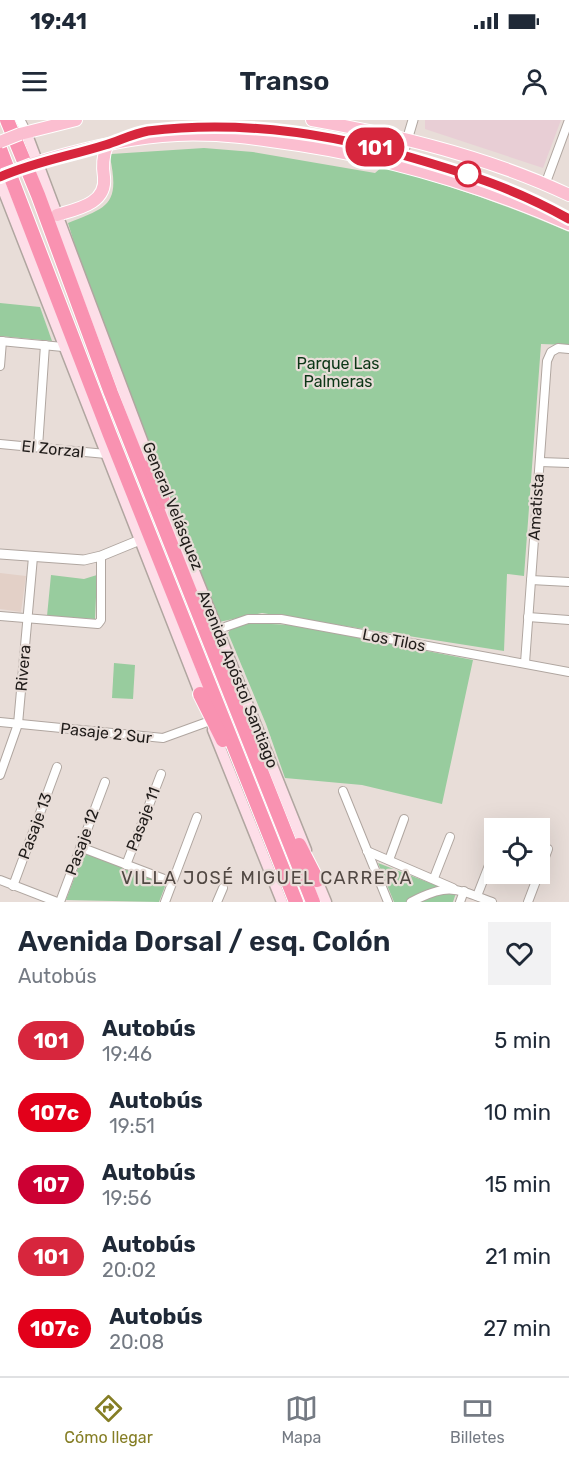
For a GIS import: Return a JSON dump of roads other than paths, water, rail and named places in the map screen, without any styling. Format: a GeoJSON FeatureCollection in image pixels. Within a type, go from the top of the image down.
{"type":"FeatureCollection","features":[{"type":"Feature","properties":{"kind":"highway","name":"General Velásquez"},"geometry":{"type":"LineString","coordinates":[[7,120],[38,195],[111,393],[313,902]]}},
{"type":"Feature","properties":{"kind":"highway","name":"General Velásquez"},"geometry":{"type":"LineString","coordinates":[[0,149],[110,435],[296,902]]}},
{"type":"Feature","properties":{"kind":"highway"},"geometry":{"type":"LineString","coordinates":[[151,465],[193,599]]}},
{"type":"Feature","properties":{"kind":"highway"},"geometry":{"type":"LineString","coordinates":[[201,694],[264,822]]}},
{"type":"Feature","properties":{"kind":"highway"},"geometry":{"type":"LineString","coordinates":[[268,789],[317,880]]}},
{"type":"Feature","properties":{"kind":"main road"},"geometry":{"type":"LineString","coordinates":[[0,142],[23,133],[76,120]]}},
{"type":"Feature","properties":{"kind":"main road"},"geometry":{"type":"LineString","coordinates":[[312,120],[406,139],[545,184],[569,195]]}},
{"type":"Feature","properties":{"kind":"main road","name":"Avenida Apóstol Santiago"},"geometry":{"type":"LineString","coordinates":[[23,133],[57,215],[151,465],[219,629],[326,902]]}},
{"type":"Feature","properties":{"kind":"main road"},"geometry":{"type":"LineString","coordinates":[[282,902],[63,347],[1,178],[35,163],[107,145],[162,136],[217,135],[330,150],[400,164],[452,179],[569,224]]}},
{"type":"Feature","properties":{"kind":"main road"},"geometry":{"type":"LineString","coordinates":[[57,215],[95,201],[103,188],[102,171],[107,145]]}},
{"type":"Feature","properties":{"kind":"main road"},"geometry":{"type":"LineString","coordinates":[[78,151],[93,160],[102,171]]}},
{"type":"Feature","properties":{"kind":"street","name":"Avenida Apóstol Santiago"},"geometry":{"type":"LineString","coordinates":[[20,120],[23,133]]}},
{"type":"Feature","properties":{"kind":"street"},"geometry":{"type":"LineString","coordinates":[[400,164],[413,120]]}},
{"type":"Feature","properties":{"kind":"street"},"geometry":{"type":"LineString","coordinates":[[545,184],[569,120]]}},
{"type":"Feature","properties":{"kind":"street"},"geometry":{"type":"LineString","coordinates":[[0,366],[1,341],[63,347]]}},
{"type":"Feature","properties":{"kind":"street"},"geometry":{"type":"LineString","coordinates":[[38,447],[45,345]]}},
{"type":"Feature","properties":{"kind":"street","name":"Amatista"},"geometry":{"type":"LineString","coordinates":[[525,663],[547,360],[550,352],[558,348],[569,349]]}},
{"type":"Feature","properties":{"kind":"street","name":"El Zorzal"},"geometry":{"type":"LineString","coordinates":[[0,444],[106,454]]}},
{"type":"Feature","properties":{"kind":"street"},"geometry":{"type":"LineString","coordinates":[[540,462],[569,463]]}},
{"type":"Feature","properties":{"kind":"street"},"geometry":{"type":"LineString","coordinates":[[0,554],[72,560],[101,556],[140,540]]}},
{"type":"Feature","properties":{"kind":"street"},"geometry":{"type":"LineString","coordinates":[[0,615],[98,624],[101,620],[101,556]]}},
{"type":"Feature","properties":{"kind":"street","name":"Rivera"},"geometry":{"type":"LineString","coordinates":[[0,775],[18,724],[33,557]]}},
{"type":"Feature","properties":{"kind":"street"},"geometry":{"type":"LineString","coordinates":[[531,580],[569,582]]}},
{"type":"Feature","properties":{"kind":"street"},"geometry":{"type":"LineString","coordinates":[[528,617],[569,620]]}},
{"type":"Feature","properties":{"kind":"street","name":"Los Tilos"},"geometry":{"type":"LineString","coordinates":[[219,629],[248,620],[281,619],[569,672]]}},
{"type":"Feature","properties":{"kind":"street","name":"Pasaje 2 Sur"},"geometry":{"type":"LineString","coordinates":[[0,722],[163,738],[210,721]]}},
{"type":"Feature","properties":{"kind":"street","name":"Pasaje 13"},"geometry":{"type":"LineString","coordinates":[[13,885],[57,767]]}},
{"type":"Feature","properties":{"kind":"street","name":"Pasaje 11"},"geometry":{"type":"LineString","coordinates":[[126,865],[161,774]]}},
{"type":"Feature","properties":{"kind":"street","name":"Pasaje 12"},"geometry":{"type":"LineString","coordinates":[[56,902],[105,782]]}},
{"type":"Feature","properties":{"kind":"street"},"geometry":{"type":"LineString","coordinates":[[343,791],[388,902]]}},
{"type":"Feature","properties":{"kind":"street"},"geometry":{"type":"LineString","coordinates":[[165,902],[197,817]]}},
{"type":"Feature","properties":{"kind":"street"},"geometry":{"type":"LineString","coordinates":[[389,860],[404,819]]}},
{"type":"Feature","properties":{"kind":"street"},"geometry":{"type":"LineString","coordinates":[[434,878],[450,837]]}},
{"type":"Feature","properties":{"kind":"street"},"geometry":{"type":"LineString","coordinates":[[80,847],[172,882]]}},
{"type":"Feature","properties":{"kind":"street"},"geometry":{"type":"LineString","coordinates":[[367,851],[492,902]]}},
{"type":"Feature","properties":{"kind":"street"},"geometry":{"type":"LineString","coordinates":[[477,896],[484,878]]}},
{"type":"Feature","properties":{"kind":"street"},"geometry":{"type":"LineString","coordinates":[[0,880],[56,902]]}},
{"type":"Feature","properties":{"kind":"street"},"geometry":{"type":"LineString","coordinates":[[528,902],[534,884]]}},
{"type":"Feature","properties":{"kind":"street"},"geometry":{"type":"LineString","coordinates":[[217,902],[223,888]]}},
{"type":"Feature","properties":{"kind":"street"},"geometry":{"type":"LineString","coordinates":[[411,902],[434,892],[453,888]]}},
{"type":"Feature","properties":{"kind":"street"},"geometry":{"type":"LineString","coordinates":[[460,902],[464,891]]}},
{"type":"Feature","properties":{"kind":"district","name":"VILLA JOSÉ MIGUEL CARRERA"},"geometry":{"type":"Point","coordinates":[267,878]}},
{"type":"Feature","properties":{"kind":"park label","name":"Parque Las Palmeras"},"geometry":{"type":"Point","coordinates":[338,372]}}]}
